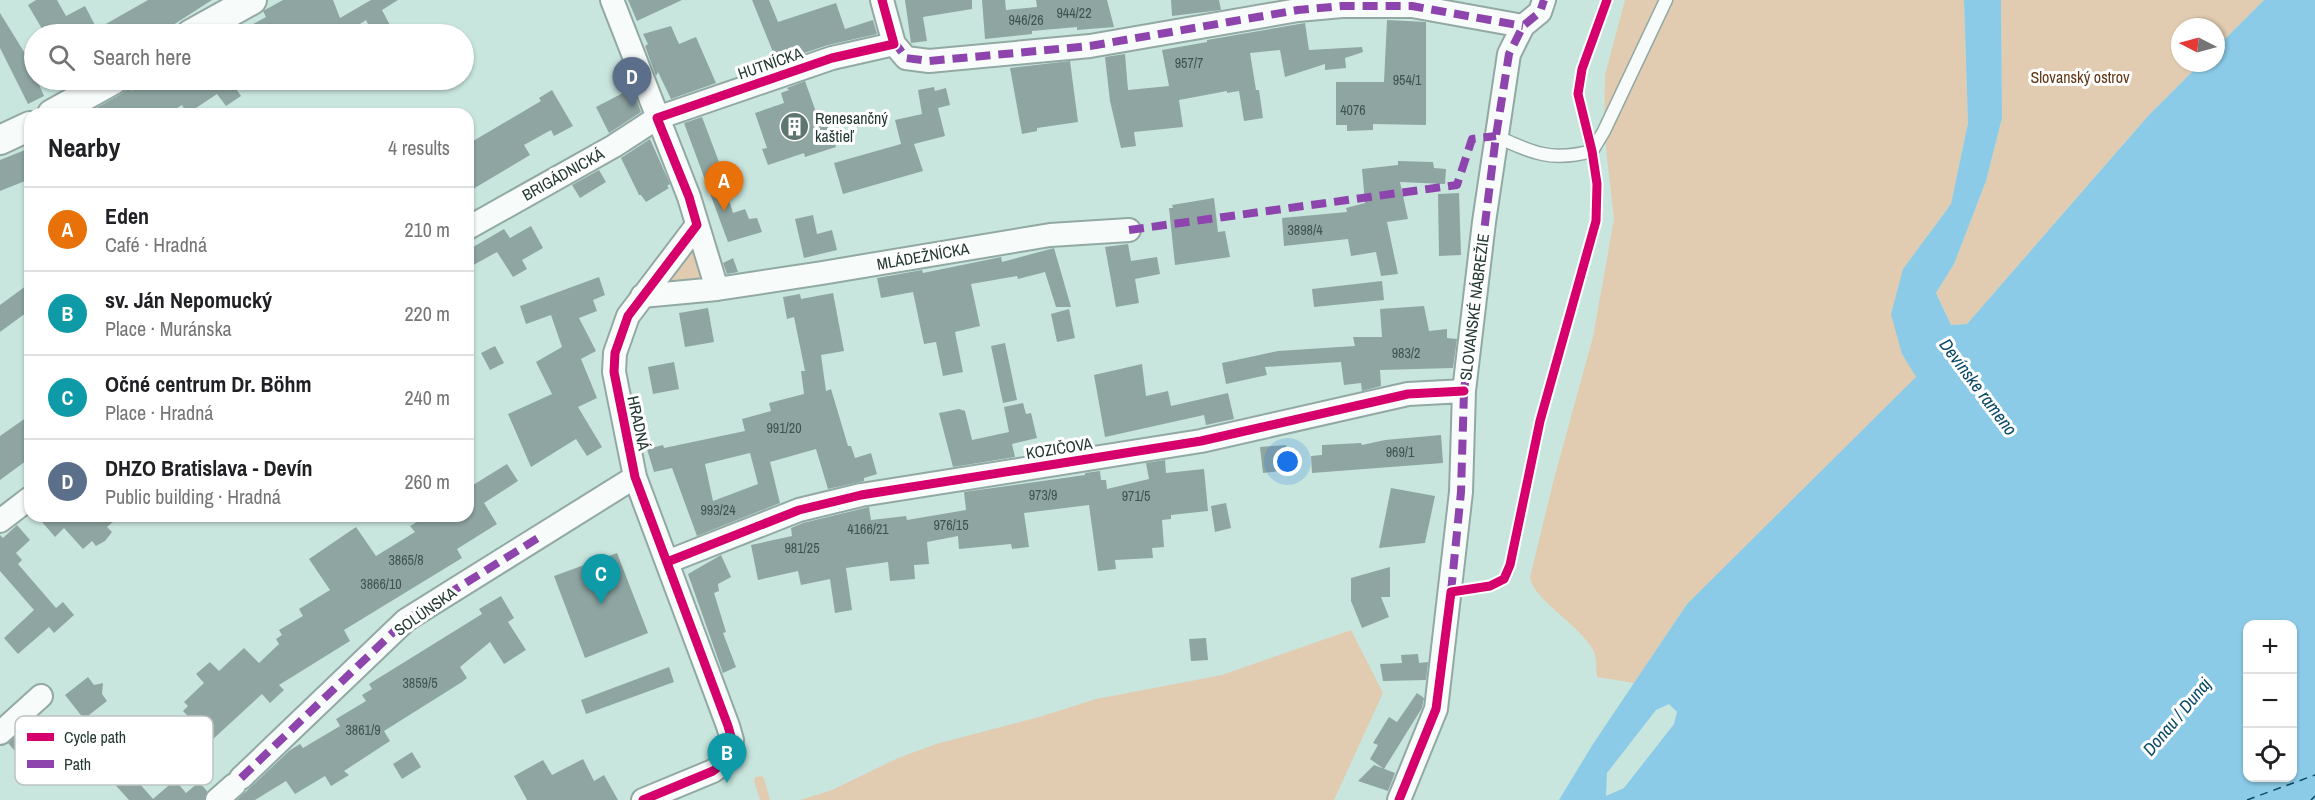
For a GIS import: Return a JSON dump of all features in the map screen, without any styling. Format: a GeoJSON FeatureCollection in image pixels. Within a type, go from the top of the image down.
{"type":"FeatureCollection","features":[{"type":"Feature","properties":{"kind":"street"},"geometry":{"type":"LineString","coordinates":[[209,24],[252,0]]}},
{"type":"Feature","properties":{"kind":"street"},"geometry":{"type":"LineString","coordinates":[[612,0],[689,197],[717,289]]}},
{"type":"Feature","properties":{"kind":"street"},"geometry":{"type":"LineString","coordinates":[[882,0],[894,44],[906,58],[929,61],[1090,46],[1298,10],[1342,6],[1412,6],[1523,26]]}},
{"type":"Feature","properties":{"kind":"street","name":"SLOVANSKÉ NÁBREŽIE"},"geometry":{"type":"LineString","coordinates":[[1400,800],[1436,709],[1461,492],[1464,391],[1496,136],[1509,54],[1523,26],[1540,12],[1544,0]]}},
{"type":"Feature","properties":{"kind":"street","name":"HUTNÍCKA"},"geometry":{"type":"LineString","coordinates":[[657,118],[832,58],[894,44]]}},
{"type":"Feature","properties":{"kind":"street"},"geometry":{"type":"LineString","coordinates":[[63,108],[95,90]]}},
{"type":"Feature","properties":{"kind":"street","name":"BRIGÁDNICKÁ"},"geometry":{"type":"LineString","coordinates":[[474,225],[614,146],[657,118]]}},
{"type":"Feature","properties":{"kind":"street"},"geometry":{"type":"LineString","coordinates":[[0,140],[24,129]]}},
{"type":"Feature","properties":{"kind":"street","name":"HRADNÁ"},"geometry":{"type":"LineString","coordinates":[[643,800],[713,771],[730,758],[732,749],[728,726],[635,477],[617,388],[615,353],[628,316],[697,225]]}},
{"type":"Feature","properties":{"kind":"street","name":"MLÁDEŽNÍCKA"},"geometry":{"type":"LineString","coordinates":[[642,297],[717,289],[1050,235],[1129,230]]}},
{"type":"Feature","properties":{"kind":"street","name":"KOZIČOVA"},"geometry":{"type":"LineString","coordinates":[[667,562],[799,510],[861,495],[1201,441],[1408,394],[1464,391]]}},
{"type":"Feature","properties":{"kind":"street","name":"SOLÚNSKA"},"geometry":{"type":"LineString","coordinates":[[216,800],[406,621],[635,477]]}},
{"type":"Feature","properties":{"kind":"street"},"geometry":{"type":"LineString","coordinates":[[0,521],[24,503]]}},
{"type":"Feature","properties":{"kind":"street"},"geometry":{"type":"LineString","coordinates":[[19,716],[41,696]]}},
{"type":"Feature","properties":{"kind":"street"},"geometry":{"type":"LineString","coordinates":[[0,733],[15,719]]}},
{"type":"Feature","properties":{"kind":"lane"},"geometry":{"type":"LineString","coordinates":[[1496,136],[1520,147],[1552,157],[1565,157],[1592,151],[1605,131],[1666,0]]}},
{"type":"Feature","properties":{"kind":"green space"},"geometry":{"type":"Polygon","coordinates":[[[1625,0],[1964,0],[1968,123],[1951,204],[1903,269],[1902,354],[1917,377],[1687,604],[1634,683],[1597,677],[1596,660],[1587,641],[1539,595],[1530,577],[1593,337],[1614,219],[1604,131],[1605,75],[1625,0]]]}},
{"type":"Feature","properties":{"kind":"green space","name":"Slovanský ostrov"},"geometry":{"type":"Polygon","coordinates":[[[2001,0],[2264,0],[2225,39],[2225,18],[2171,18],[2171,72],[2192,72],[2148,116],[1967,324],[1951,325],[1936,293],[1954,264],[1986,181],[2002,118],[2001,0]]]}},
{"type":"Feature","properties":{"kind":"green space"},"geometry":{"type":"Polygon","coordinates":[[[697,242],[712,285],[670,288],[666,280],[697,242]]]}},
{"type":"Feature","properties":{"kind":"green space"},"geometry":{"type":"Polygon","coordinates":[[[1351,630],[1383,693],[1334,800],[800,800],[832,790],[898,758],[936,744],[1039,717],[1096,699],[1222,675],[1351,630]]]}},
{"type":"Feature","properties":{"kind":"green space"},"geometry":{"type":"Polygon","coordinates":[[[762,776],[770,800],[760,800],[754,781],[755,777],[762,776]]]}},
{"type":"Feature","properties":{"kind":"water"},"geometry":{"type":"Polygon","coordinates":[[[1964,0],[2001,0],[2002,118],[1986,181],[1954,264],[1936,293],[1951,325],[1967,324],[2148,116],[2192,72],[2225,72],[2225,39],[2264,0],[2315,0],[2315,800],[1559,800],[1593,744],[1687,604],[1916,377],[1902,354],[1891,314],[1903,269],[1951,204],[1968,123],[1964,0]]]}},
{"type":"Feature","properties":{"kind":"pier"},"geometry":{"type":"Polygon","coordinates":[[[1669,704],[1677,712],[1674,724],[1624,788],[1606,796],[1607,773],[1656,710],[1669,704]]]}},
{"type":"Feature","properties":{"kind":"building"},"geometry":{"type":"Polygon","coordinates":[[[36,0],[57,0],[66,16],[85,6],[94,24],[39,24],[28,5],[36,0]]]}},
{"type":"Feature","properties":{"kind":"building"},"geometry":{"type":"Polygon","coordinates":[[[148,0],[212,0],[175,24],[106,24],[148,0]]]}},
{"type":"Feature","properties":{"kind":"building"},"geometry":{"type":"Polygon","coordinates":[[[283,0],[333,0],[340,18],[371,0],[398,0],[382,10],[389,24],[368,24],[366,20],[360,24],[253,24],[266,17],[263,11],[283,0]]]}},
{"type":"Feature","properties":{"kind":"building"},"geometry":{"type":"Polygon","coordinates":[[[628,0],[682,0],[637,21],[628,0]]]}},
{"type":"Feature","properties":{"kind":"building"},"geometry":{"type":"Polygon","coordinates":[[[752,0],[769,0],[778,22],[836,3],[845,29],[873,20],[877,34],[828,45],[777,62],[752,0]]]}},
{"type":"Feature","properties":{"kind":"building"},"geometry":{"type":"Polygon","coordinates":[[[905,0],[972,0],[972,9],[923,17],[927,41],[911,43],[905,0]]]}},
{"type":"Feature","properties":{"kind":"building"},"geometry":{"type":"Polygon","coordinates":[[[982,0],[1005,0],[1006,10],[1037,7],[1036,0],[1107,0],[1114,27],[1077,30],[1077,27],[1032,31],[1032,34],[985,39],[982,0]]]}},
{"type":"Feature","properties":{"kind":"building"},"geometry":{"type":"Polygon","coordinates":[[[1171,0],[1219,0],[1221,10],[1172,16],[1171,0]]]}},
{"type":"Feature","properties":{"kind":"building"},"geometry":{"type":"Polygon","coordinates":[[[0,13],[24,52],[24,90],[41,90],[44,96],[28,104],[0,48],[0,13]]]}},
{"type":"Feature","properties":{"kind":"building"},"geometry":{"type":"Polygon","coordinates":[[[1387,20],[1426,22],[1426,125],[1373,124],[1373,130],[1347,131],[1347,125],[1336,125],[1336,82],[1384,82],[1387,20]]]}},
{"type":"Feature","properties":{"kind":"building"},"geometry":{"type":"Polygon","coordinates":[[[1305,23],[1309,50],[1362,47],[1363,52],[1345,58],[1346,68],[1325,70],[1325,64],[1285,77],[1280,50],[1250,53],[1263,118],[1244,121],[1239,91],[1179,100],[1183,127],[1134,132],[1136,146],[1121,148],[1110,101],[1105,57],[1125,54],[1128,90],[1169,86],[1162,50],[1305,23]]]}},
{"type":"Feature","properties":{"kind":"building"},"geometry":{"type":"Polygon","coordinates":[[[671,26],[679,44],[696,37],[716,83],[671,99],[658,72],[656,76],[645,46],[648,44],[643,34],[671,26]]]}},
{"type":"Feature","properties":{"kind":"building"},"geometry":{"type":"Polygon","coordinates":[[[1070,61],[1078,122],[1037,128],[1037,131],[1022,134],[1010,68],[1070,61]]]}},
{"type":"Feature","properties":{"kind":"building"},"geometry":{"type":"Polygon","coordinates":[[[623,64],[641,112],[609,133],[596,107],[623,93],[614,68],[623,64]]]}},
{"type":"Feature","properties":{"kind":"building","name":"Renesančný kaštieľ"},"geometry":{"type":"Polygon","coordinates":[[[805,81],[816,112],[822,110],[836,147],[805,157],[804,153],[768,165],[762,149],[767,148],[755,113],[784,103],[781,93],[805,81]]]}},
{"type":"Feature","properties":{"kind":"building"},"geometry":{"type":"Polygon","coordinates":[[[934,87],[935,91],[946,88],[950,105],[938,108],[945,136],[914,144],[923,171],[843,194],[834,163],[901,144],[895,120],[922,114],[918,90],[934,87]]]}},
{"type":"Feature","properties":{"kind":"building"},"geometry":{"type":"Polygon","coordinates":[[[126,90],[237,90],[241,96],[226,106],[217,94],[196,108],[184,108],[182,105],[177,108],[96,108],[126,90]]]}},
{"type":"Feature","properties":{"kind":"building"},"geometry":{"type":"Polygon","coordinates":[[[552,90],[573,126],[554,136],[551,130],[524,145],[530,155],[474,188],[474,140],[541,101],[539,98],[552,90]]]}},
{"type":"Feature","properties":{"kind":"building"},"geometry":{"type":"Polygon","coordinates":[[[702,117],[719,162],[717,163],[733,213],[745,209],[749,219],[757,218],[762,232],[728,242],[684,123],[702,117]]]}},
{"type":"Feature","properties":{"kind":"building"},"geometry":{"type":"Polygon","coordinates":[[[650,139],[670,184],[667,186],[669,188],[646,202],[639,195],[621,158],[650,139]]]}},
{"type":"Feature","properties":{"kind":"building"},"geometry":{"type":"Polygon","coordinates":[[[24,150],[24,181],[0,191],[0,160],[24,150]]]}},
{"type":"Feature","properties":{"kind":"building"},"geometry":{"type":"Polygon","coordinates":[[[1398,161],[1433,162],[1434,168],[1446,169],[1445,184],[1400,182],[1408,219],[1387,222],[1398,274],[1381,276],[1376,252],[1351,256],[1348,239],[1284,246],[1282,218],[1347,212],[1346,208],[1365,203],[1362,169],[1398,165],[1398,161]]]}},
{"type":"Feature","properties":{"kind":"building"},"geometry":{"type":"Polygon","coordinates":[[[599,170],[606,182],[580,198],[572,185],[599,170]]]}},
{"type":"Feature","properties":{"kind":"building"},"geometry":{"type":"Polygon","coordinates":[[[1459,193],[1461,255],[1439,256],[1438,194],[1459,193]]]}},
{"type":"Feature","properties":{"kind":"building"},"geometry":{"type":"Polygon","coordinates":[[[1214,198],[1218,232],[1225,231],[1230,257],[1175,265],[1169,208],[1173,208],[1172,205],[1214,198]]]}},
{"type":"Feature","properties":{"kind":"building"},"geometry":{"type":"Polygon","coordinates":[[[813,215],[817,234],[832,230],[837,250],[804,258],[795,219],[813,215]]]}},
{"type":"Feature","properties":{"kind":"building"},"geometry":{"type":"Polygon","coordinates":[[[531,226],[543,248],[522,260],[527,269],[513,277],[497,252],[474,265],[474,246],[504,229],[510,238],[531,226]]]}},
{"type":"Feature","properties":{"kind":"building"},"geometry":{"type":"Polygon","coordinates":[[[1128,244],[1131,261],[1157,257],[1160,274],[1135,279],[1139,303],[1116,307],[1105,247],[1128,244]]]}},
{"type":"Feature","properties":{"kind":"building"},"geometry":{"type":"Polygon","coordinates":[[[1054,248],[1071,307],[1056,307],[1045,272],[1018,279],[1017,276],[971,284],[980,326],[955,332],[963,372],[943,376],[936,342],[924,344],[913,292],[881,298],[877,278],[922,270],[923,273],[1001,257],[1002,262],[1054,248]]]}},
{"type":"Feature","properties":{"kind":"building"},"geometry":{"type":"Polygon","coordinates":[[[733,258],[738,272],[727,274],[723,263],[733,258]]]}},
{"type":"Feature","properties":{"kind":"building"},"geometry":{"type":"Polygon","coordinates":[[[599,277],[605,295],[593,300],[597,311],[579,318],[596,351],[581,359],[597,398],[578,407],[602,447],[587,456],[576,439],[531,467],[508,414],[552,394],[536,362],[562,347],[551,315],[526,324],[520,306],[599,277]]]}},
{"type":"Feature","properties":{"kind":"building"},"geometry":{"type":"Polygon","coordinates":[[[1382,281],[1384,300],[1314,307],[1312,289],[1382,281]]]}},
{"type":"Feature","properties":{"kind":"building"},"geometry":{"type":"Polygon","coordinates":[[[24,287],[24,314],[0,332],[0,305],[24,287]]]}},
{"type":"Feature","properties":{"kind":"building"},"geometry":{"type":"Polygon","coordinates":[[[833,293],[844,351],[821,355],[826,391],[831,389],[848,446],[851,446],[855,458],[871,453],[877,474],[864,478],[864,481],[828,489],[816,449],[770,462],[780,503],[697,536],[672,468],[654,472],[647,449],[663,445],[664,448],[745,431],[742,419],[771,411],[769,403],[804,394],[801,371],[805,371],[794,317],[787,319],[783,297],[800,294],[801,299],[833,293]],[[750,453],[705,464],[713,501],[758,484],[750,453]]]}},
{"type":"Feature","properties":{"kind":"building"},"geometry":{"type":"Polygon","coordinates":[[[1424,306],[1429,331],[1447,329],[1447,338],[1457,339],[1453,368],[1380,370],[1381,386],[1362,391],[1361,383],[1344,385],[1341,362],[1265,367],[1267,375],[1226,384],[1222,363],[1278,351],[1355,346],[1353,337],[1382,337],[1380,309],[1424,306]]]}},
{"type":"Feature","properties":{"kind":"building"},"geometry":{"type":"Polygon","coordinates":[[[708,308],[714,342],[685,347],[679,313],[708,308]]]}},
{"type":"Feature","properties":{"kind":"building"},"geometry":{"type":"Polygon","coordinates":[[[1069,309],[1075,338],[1057,342],[1051,314],[1069,309]]]}},
{"type":"Feature","properties":{"kind":"building"},"geometry":{"type":"Polygon","coordinates":[[[1005,343],[1017,400],[1003,403],[991,346],[1005,343]]]}},
{"type":"Feature","properties":{"kind":"building"},"geometry":{"type":"Polygon","coordinates":[[[495,346],[504,363],[490,370],[481,353],[495,346]]]}},
{"type":"Feature","properties":{"kind":"building"},"geometry":{"type":"Polygon","coordinates":[[[674,362],[679,389],[653,394],[648,367],[674,362]]]}},
{"type":"Feature","properties":{"kind":"building"},"geometry":{"type":"Polygon","coordinates":[[[1142,364],[1146,396],[1168,391],[1171,406],[1228,393],[1234,419],[1206,425],[1204,415],[1105,437],[1094,375],[1142,364]]]}},
{"type":"Feature","properties":{"kind":"building"},"geometry":{"type":"Polygon","coordinates":[[[1023,403],[1026,414],[1031,413],[1037,438],[1012,444],[1015,457],[953,467],[939,413],[959,409],[965,411],[972,440],[1009,432],[1004,407],[1023,403]]]}},
{"type":"Feature","properties":{"kind":"building"},"geometry":{"type":"Polygon","coordinates":[[[24,419],[24,462],[0,480],[0,436],[24,419]]]}},
{"type":"Feature","properties":{"kind":"building"},"geometry":{"type":"Polygon","coordinates":[[[1441,435],[1443,463],[1312,473],[1311,456],[1322,455],[1322,445],[1361,443],[1362,445],[1385,440],[1441,435]]]}},
{"type":"Feature","properties":{"kind":"building"},"geometry":{"type":"Polygon","coordinates":[[[1286,445],[1288,470],[1263,473],[1260,447],[1286,445]]]}},
{"type":"Feature","properties":{"kind":"building"},"geometry":{"type":"Polygon","coordinates":[[[1165,460],[1166,473],[1204,469],[1208,511],[1171,515],[1171,519],[1162,520],[1164,547],[1152,548],[1153,558],[1115,560],[1116,569],[1098,571],[1089,505],[1024,513],[1029,547],[1012,549],[1011,544],[959,549],[958,536],[927,542],[929,564],[914,565],[915,579],[890,581],[888,562],[846,568],[852,610],[835,613],[830,579],[801,585],[798,571],[758,580],[751,545],[792,536],[791,528],[803,523],[869,507],[871,520],[906,516],[907,520],[966,510],[964,492],[1100,471],[1101,480],[1106,480],[1107,489],[1149,479],[1146,463],[1165,460]]]}},
{"type":"Feature","properties":{"kind":"building"},"geometry":{"type":"Polygon","coordinates":[[[507,464],[518,481],[484,503],[497,524],[457,549],[462,558],[344,630],[350,641],[279,685],[284,690],[270,703],[262,694],[213,739],[213,716],[188,716],[183,711],[188,706],[184,702],[204,683],[196,674],[210,662],[219,671],[244,648],[259,663],[279,644],[276,639],[282,635],[279,630],[303,616],[299,609],[330,590],[309,559],[356,527],[376,556],[415,532],[410,526],[417,522],[474,522],[474,484],[507,464]]]}},
{"type":"Feature","properties":{"kind":"building"},"geometry":{"type":"Polygon","coordinates":[[[1391,488],[1435,496],[1425,543],[1379,548],[1391,488]]]}},
{"type":"Feature","properties":{"kind":"building"},"geometry":{"type":"Polygon","coordinates":[[[1226,503],[1231,528],[1215,532],[1211,506],[1226,503]]]}},
{"type":"Feature","properties":{"kind":"building"},"geometry":{"type":"Polygon","coordinates":[[[42,522],[113,522],[107,527],[112,532],[105,541],[96,546],[92,541],[83,549],[64,528],[55,537],[42,522]]]}},
{"type":"Feature","properties":{"kind":"building"},"geometry":{"type":"Polygon","coordinates":[[[17,525],[30,540],[16,553],[22,560],[18,564],[56,608],[63,602],[74,615],[54,633],[49,627],[18,654],[4,638],[34,610],[0,571],[0,535],[3,538],[17,525]]]}},
{"type":"Feature","properties":{"kind":"building"},"geometry":{"type":"Polygon","coordinates":[[[617,553],[648,633],[585,658],[554,576],[617,553]]]}},
{"type":"Feature","properties":{"kind":"building"},"geometry":{"type":"Polygon","coordinates":[[[721,555],[731,577],[718,584],[719,591],[714,593],[726,632],[723,633],[736,667],[723,673],[688,574],[721,555]]]}},
{"type":"Feature","properties":{"kind":"building"},"geometry":{"type":"Polygon","coordinates":[[[1390,567],[1390,597],[1381,597],[1389,617],[1362,628],[1351,601],[1351,578],[1390,567]]]}},
{"type":"Feature","properties":{"kind":"building"},"geometry":{"type":"Polygon","coordinates":[[[501,596],[514,618],[508,622],[526,650],[504,664],[490,642],[460,667],[467,678],[384,731],[390,741],[344,771],[349,775],[331,786],[325,776],[295,794],[286,781],[255,800],[237,800],[289,751],[300,744],[303,748],[340,726],[336,719],[366,701],[362,695],[372,689],[369,684],[482,614],[479,609],[501,596]]]}},
{"type":"Feature","properties":{"kind":"building"},"geometry":{"type":"Polygon","coordinates":[[[1206,638],[1208,660],[1191,661],[1189,639],[1206,638]]]}},
{"type":"Feature","properties":{"kind":"building"},"geometry":{"type":"Polygon","coordinates":[[[1418,654],[1419,663],[1428,662],[1426,680],[1383,681],[1380,664],[1402,663],[1401,655],[1418,654]]]}},
{"type":"Feature","properties":{"kind":"building"},"geometry":{"type":"Polygon","coordinates":[[[669,667],[674,682],[586,714],[581,700],[669,667]]]}},
{"type":"Feature","properties":{"kind":"building"},"geometry":{"type":"Polygon","coordinates":[[[88,677],[94,685],[103,683],[102,694],[107,701],[88,716],[82,716],[65,695],[88,677]]]}},
{"type":"Feature","properties":{"kind":"building"},"geometry":{"type":"Polygon","coordinates":[[[1417,693],[1424,698],[1422,708],[1384,769],[1370,759],[1378,745],[1373,743],[1389,717],[1397,722],[1417,693]]]}},
{"type":"Feature","properties":{"kind":"building"},"geometry":{"type":"Polygon","coordinates":[[[15,737],[15,751],[8,743],[15,737]]]}},
{"type":"Feature","properties":{"kind":"building"},"geometry":{"type":"Polygon","coordinates":[[[412,752],[421,767],[402,779],[393,764],[412,752]]]}},
{"type":"Feature","properties":{"kind":"building"},"geometry":{"type":"Polygon","coordinates":[[[583,759],[594,781],[604,775],[618,800],[527,800],[514,776],[543,760],[552,775],[583,759]]]}},
{"type":"Feature","properties":{"kind":"building"},"geometry":{"type":"Polygon","coordinates":[[[1374,765],[1395,773],[1388,791],[1358,781],[1374,765]]]}},
{"type":"Feature","properties":{"kind":"building"},"geometry":{"type":"Polygon","coordinates":[[[115,785],[141,785],[153,799],[169,785],[179,785],[186,793],[195,785],[202,785],[207,791],[204,800],[129,800],[115,785]]]}},
{"type":"Feature","properties":{"kind":"ferry route"},"geometry":{"type":"LineString","coordinates":[[2247,800],[2315,775]]}},
{"type":"Feature","properties":{"kind":"ferry route"},"geometry":{"type":"LineString","coordinates":[[2311,800],[2315,796]]}},
{"type":"Feature","properties":{"kind":"marked path"},"geometry":{"type":"LineString","coordinates":[[1451,592],[1461,492],[1464,391],[1496,136],[1509,54],[1523,26],[1540,12],[1544,0]]}},
{"type":"Feature","properties":{"kind":"marked path"},"geometry":{"type":"LineString","coordinates":[[893,40],[906,58],[929,61],[1090,46],[1298,10],[1342,6],[1412,6],[1523,26]]}},
{"type":"Feature","properties":{"kind":"marked path"},"geometry":{"type":"LineString","coordinates":[[1129,230],[1457,185],[1472,139],[1496,136]]}},
{"type":"Feature","properties":{"kind":"marked path"},"geometry":{"type":"LineString","coordinates":[[241,778],[406,620],[538,538]]}},
{"type":"Feature","properties":{"kind":"cycle path"},"geometry":{"type":"LineString","coordinates":[[643,800],[713,771],[730,758],[732,740],[635,477],[614,372],[615,353],[628,316],[697,225],[689,197],[657,118],[832,58],[894,44],[882,0]]}},
{"type":"Feature","properties":{"kind":"cycle path"},"geometry":{"type":"LineString","coordinates":[[1399,800],[1436,709],[1451,592],[1490,586],[1504,579],[1510,565],[1540,421],[1596,221],[1597,184],[1592,151],[1578,94],[1582,69],[1607,0]]}},
{"type":"Feature","properties":{"kind":"cycle path"},"geometry":{"type":"LineString","coordinates":[[667,562],[799,510],[861,495],[1201,441],[1408,394],[1464,391]]}},
{"type":"Feature","properties":{"kind":"place","name":"DHZO Bratislava - Devín"},"geometry":{"type":"Point","coordinates":[632,107]}},
{"type":"Feature","properties":{"kind":"place","name":"Renesančný kaštieľ"},"geometry":{"type":"Point","coordinates":[794,127]}},
{"type":"Feature","properties":{"kind":"place","name":"Eden"},"geometry":{"type":"Point","coordinates":[724,211]}},
{"type":"Feature","properties":{"kind":"place","name":"Očné centrum Dr. Böhm"},"geometry":{"type":"Point","coordinates":[601,604]}},
{"type":"Feature","properties":{"kind":"place","name":"sv. Ján Nepomucký"},"geometry":{"type":"Point","coordinates":[727,783]}},
{"type":"Feature","properties":{"kind":"water label","name":"Devínske rameno"},"geometry":{"type":"Point","coordinates":[1978,387]}},
{"type":"Feature","properties":{"kind":"water label","name":"Donau / Dunaj"},"geometry":{"type":"Point","coordinates":[2177,717]}}]}
